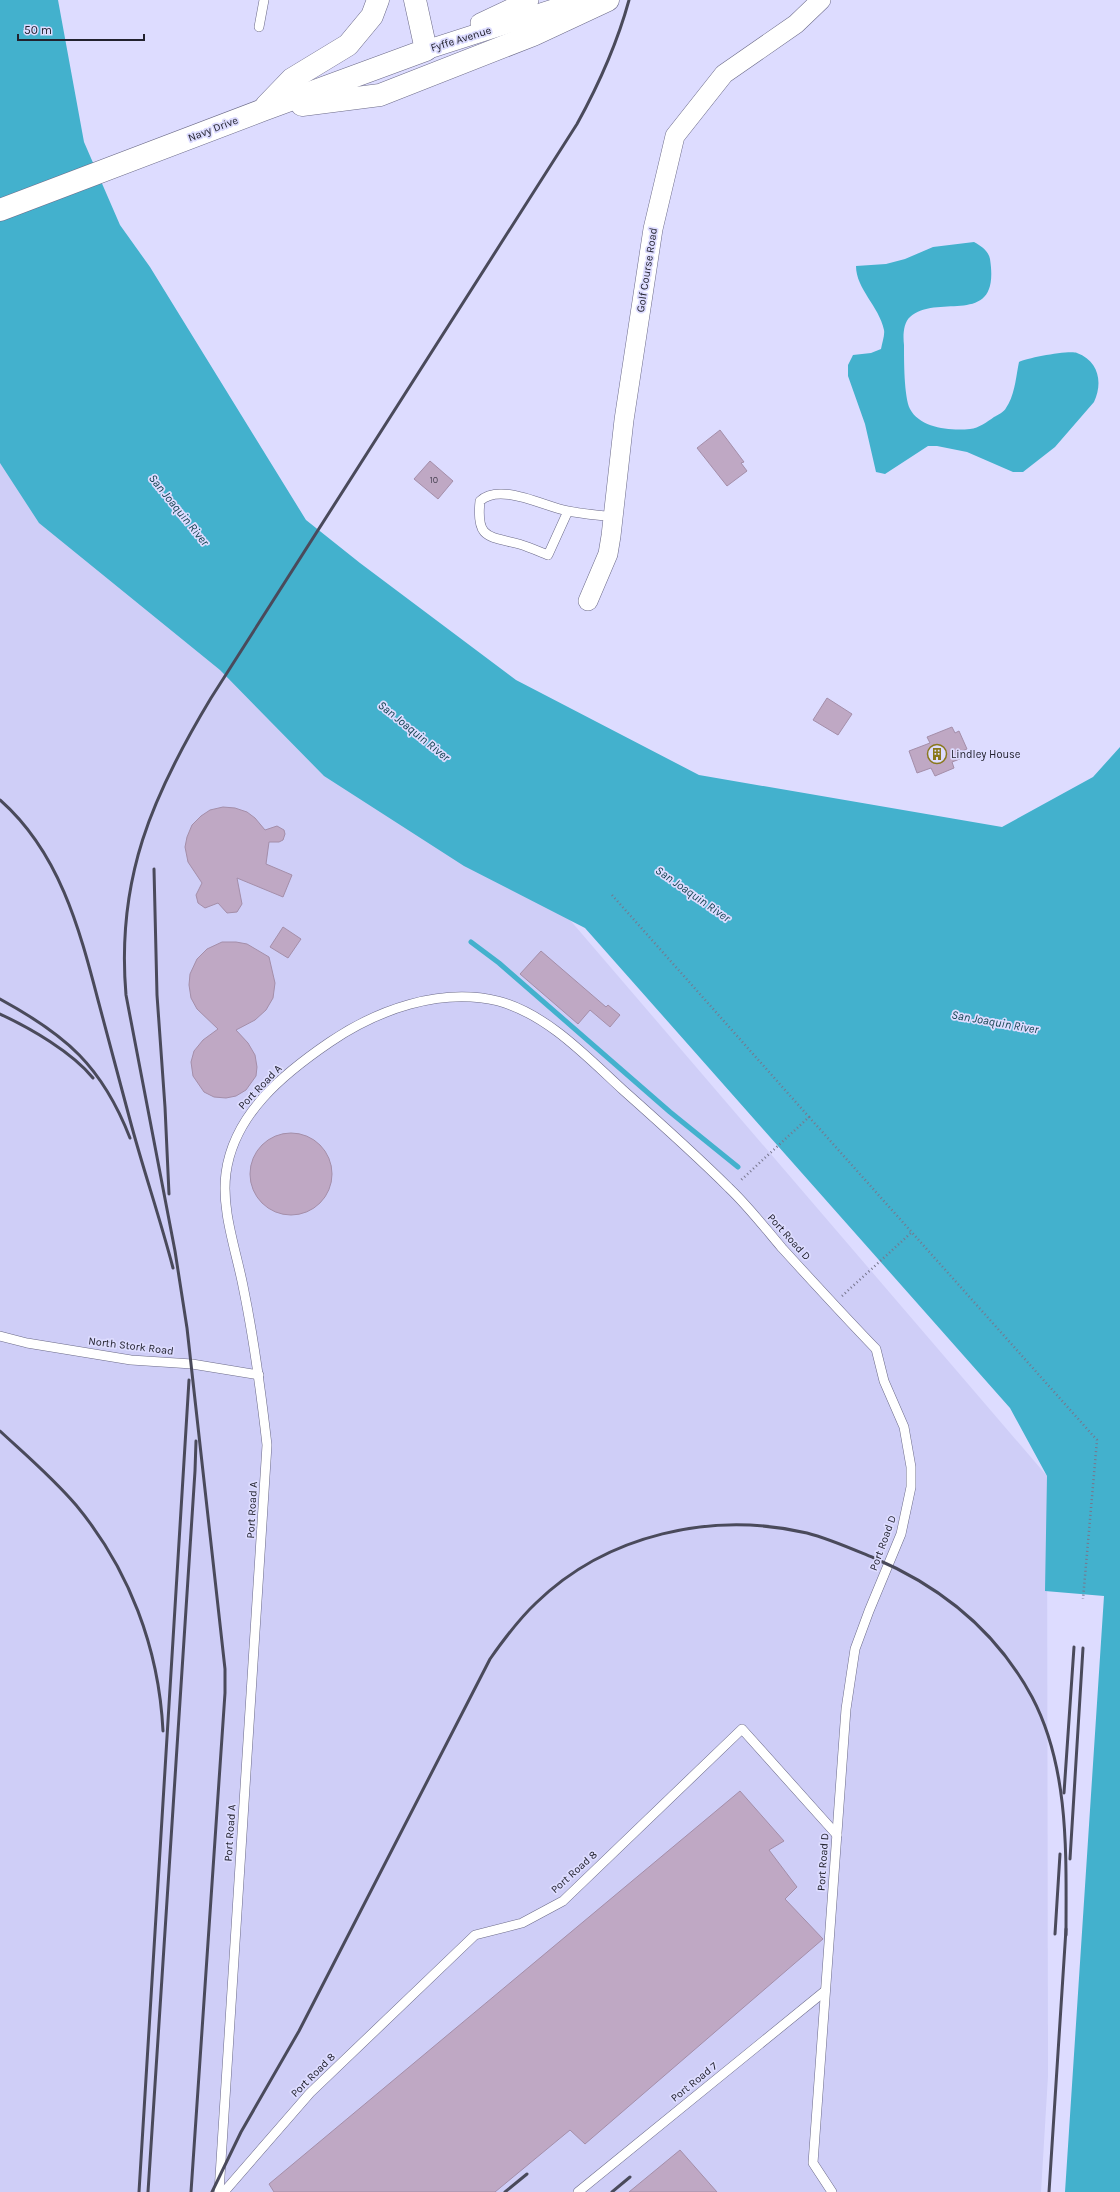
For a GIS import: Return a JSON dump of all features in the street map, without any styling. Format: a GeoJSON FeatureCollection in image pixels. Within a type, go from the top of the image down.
{"type":"FeatureCollection","features":[{"type":"Feature","properties":{"kind":"street"},"geometry":{"type":"LineString","coordinates":[[263,110],[292,79],[348,45],[372,16],[378,0]]}},
{"type":"Feature","properties":{"kind":"street"},"geometry":{"type":"LineString","coordinates":[[415,0],[426,50]]}},
{"type":"Feature","properties":{"kind":"street","name":"Fyffe Avenue"},"geometry":{"type":"LineString","coordinates":[[426,50],[529,0]]}},
{"type":"Feature","properties":{"kind":"street"},"geometry":{"type":"LineString","coordinates":[[263,110],[380,95],[462,64],[576,6],[608,0]]}},
{"type":"Feature","properties":{"kind":"street","name":"Golf Course Road"},"geometry":{"type":"LineString","coordinates":[[588,601],[608,554],[614,517],[624,420],[652,237],[675,136],[724,74],[796,24],[821,0]]}},
{"type":"Feature","properties":{"kind":"street","name":"Fyffe Avenue"},"geometry":{"type":"LineString","coordinates":[[426,50],[576,6]]}},
{"type":"Feature","properties":{"kind":"street","name":"Navy Drive"},"geometry":{"type":"LineString","coordinates":[[0,210],[426,50]]}},
{"type":"Feature","properties":{"kind":"lane"},"geometry":{"type":"LineString","coordinates":[[258,27],[264,0]]}},
{"type":"Feature","properties":{"kind":"lane"},"geometry":{"type":"LineString","coordinates":[[568,511],[548,555],[530,548],[488,537],[483,531],[479,512],[480,501],[485,497],[504,494],[568,511],[614,517]]}},
{"type":"Feature","properties":{"kind":"lane","name":"Port Road A"},"geometry":{"type":"LineString","coordinates":[[219,2192],[267,1445],[259,1375],[227,1210],[226,1193],[229,1160],[236,1135],[244,1121],[272,1089],[307,1058],[343,1033],[371,1018],[400,1007],[428,1000],[470,997],[490,1000]]}},
{"type":"Feature","properties":{"kind":"lane","name":"Port Road D"},"geometry":{"type":"LineString","coordinates":[[490,1000],[531,1014],[584,1054],[730,1189],[832,1304],[876,1349],[884,1381],[904,1427],[911,1467],[911,1487],[901,1534],[869,1611],[856,1649],[846,1709],[813,2163],[832,2192]]}},
{"type":"Feature","properties":{"kind":"lane","name":"North Stork Road"},"geometry":{"type":"LineString","coordinates":[[0,1336],[27,1343],[131,1360],[192,1364],[259,1375]]}},
{"type":"Feature","properties":{"kind":"lane","name":"Port Road 8"},"geometry":{"type":"LineString","coordinates":[[224,2192],[310,2093],[475,1935],[522,1923],[563,1901],[742,1730],[837,1835]]}},
{"type":"Feature","properties":{"kind":"lane","name":"Port Road 7"},"geometry":{"type":"LineString","coordinates":[[578,2192],[825,1991]]}},
{"type":"Feature","properties":{"kind":"path"},"geometry":{"type":"LineString","coordinates":[[612,895],[1097,1440],[1083,1599]]}},
{"type":"Feature","properties":{"kind":"path"},"geometry":{"type":"LineString","coordinates":[[730,1189],[810,1117]]}},
{"type":"Feature","properties":{"kind":"path"},"geometry":{"type":"LineString","coordinates":[[832,1304],[912,1232]]}},
{"type":"Feature","properties":{"kind":"shaded area"},"geometry":{"type":"Polygon","coordinates":[[[0,446],[339,720],[570,920],[1047,1476],[1048,2076],[1041,2192],[0,2192],[0,446]]]}},
{"type":"Feature","properties":{"kind":"water","name":"San Joaquin River"},"geometry":{"type":"Polygon","coordinates":[[[0,0],[58,0],[84,142],[120,225],[150,267],[306,520],[360,563],[516,680],[699,775],[1002,827],[1093,777],[1120,747],[1120,2192],[1065,2192],[1104,1596],[1045,1591],[1047,1476],[1010,1408],[585,928],[464,866],[324,776],[220,670],[39,523],[0,463],[0,0]]]}},
{"type":"Feature","properties":{"kind":"water"},"geometry":{"type":"Polygon","coordinates":[[[974,242],[986,251],[990,259],[991,281],[986,294],[977,302],[965,305],[936,307],[922,310],[910,317],[906,323],[904,330],[904,369],[905,387],[910,409],[921,420],[936,427],[945,429],[970,429],[977,427],[1001,413],[1009,403],[1019,362],[1057,353],[1073,352],[1090,361],[1097,373],[1097,395],[1094,402],[1055,447],[1023,472],[1013,472],[967,452],[937,446],[928,446],[885,474],[876,472],[865,424],[848,376],[848,365],[853,355],[871,353],[881,349],[884,330],[878,313],[860,282],[856,266],[886,264],[905,259],[933,247],[974,242]]]}},
{"type":"Feature","properties":{"kind":"building"},"geometry":{"type":"Polygon","coordinates":[[[720,430],[744,462],[741,463],[747,471],[727,486],[697,448],[720,430]]]}},
{"type":"Feature","properties":{"kind":"building"},"geometry":{"type":"Polygon","coordinates":[[[430,461],[453,481],[438,499],[414,479],[430,461]]]}},
{"type":"Feature","properties":{"kind":"building"},"geometry":{"type":"Polygon","coordinates":[[[827,698],[852,714],[838,735],[813,720],[827,698]]]}},
{"type":"Feature","properties":{"kind":"building","name":"Lindley House"},"geometry":{"type":"Polygon","coordinates":[[[952,727],[955,733],[959,731],[967,749],[962,751],[965,757],[952,762],[954,768],[935,776],[931,768],[917,773],[909,751],[930,743],[927,737],[952,727]]]}},
{"type":"Feature","properties":{"kind":"building"},"geometry":{"type":"Polygon","coordinates":[[[223,807],[235,808],[247,812],[255,818],[265,830],[277,826],[284,830],[285,834],[283,840],[279,842],[269,842],[266,864],[292,875],[283,897],[237,878],[242,904],[237,912],[227,913],[218,903],[205,908],[198,903],[196,895],[202,883],[188,862],[185,847],[187,837],[192,825],[201,816],[210,810],[223,807]]]}},
{"type":"Feature","properties":{"kind":"building"},"geometry":{"type":"Polygon","coordinates":[[[283,927],[301,939],[288,958],[270,947],[283,927]]]}},
{"type":"Feature","properties":{"kind":"building"},"geometry":{"type":"Polygon","coordinates":[[[222,942],[247,944],[269,957],[275,983],[273,998],[266,1010],[255,1020],[236,1030],[248,1043],[255,1055],[257,1067],[256,1076],[246,1090],[236,1096],[226,1098],[214,1097],[204,1092],[193,1076],[191,1062],[194,1051],[203,1040],[218,1029],[197,1009],[191,998],[189,985],[190,974],[197,959],[207,949],[222,942]]]}},
{"type":"Feature","properties":{"kind":"building"},"geometry":{"type":"Polygon","coordinates":[[[541,951],[606,1007],[608,1005],[620,1015],[610,1027],[590,1010],[578,1024],[520,974],[541,951]]]}},
{"type":"Feature","properties":{"kind":"building"},"geometry":{"type":"Polygon","coordinates":[[[291,1133],[307,1136],[320,1145],[329,1158],[332,1174],[329,1190],[320,1203],[307,1212],[291,1215],[275,1212],[262,1203],[253,1190],[250,1174],[253,1158],[262,1145],[275,1136],[291,1133]]]}},
{"type":"Feature","properties":{"kind":"building"},"geometry":{"type":"Polygon","coordinates":[[[740,1791],[784,1841],[769,1850],[797,1887],[785,1899],[823,1939],[585,2144],[570,2130],[495,2192],[274,2192],[269,2184],[740,1791]]]}},
{"type":"Feature","properties":{"kind":"building"},"geometry":{"type":"Polygon","coordinates":[[[680,2150],[717,2192],[629,2192],[680,2150]]]}},
{"type":"Feature","properties":{"kind":"waterway"},"geometry":{"type":"LineString","coordinates":[[471,942],[499,963],[670,1112],[738,1167]]}},
{"type":"Feature","properties":{"kind":"railway"},"geometry":{"type":"LineString","coordinates":[[191,2192],[225,1693],[225,1669],[187,1328],[175,1251],[126,995],[124,953],[127,913],[133,876],[143,840],[156,804],[171,769],[190,734],[211,698],[577,124],[607,64],[629,0]]}},
{"type":"Feature","properties":{"kind":"railway"},"geometry":{"type":"LineString","coordinates":[[0,800],[38,843],[52,867],[74,918],[91,973],[135,1138],[173,1268]]}},
{"type":"Feature","properties":{"kind":"railway"},"geometry":{"type":"LineString","coordinates":[[154,869],[157,995],[165,1107],[169,1194]]}},
{"type":"Feature","properties":{"kind":"railway"},"geometry":{"type":"LineString","coordinates":[[0,999],[44,1026],[63,1040],[79,1055],[94,1072],[107,1091],[130,1138]]}},
{"type":"Feature","properties":{"kind":"railway"},"geometry":{"type":"LineString","coordinates":[[0,1014],[24,1026],[62,1050],[84,1068],[93,1078]]}},
{"type":"Feature","properties":{"kind":"railway"},"geometry":{"type":"LineString","coordinates":[[139,2192],[189,1380]]}},
{"type":"Feature","properties":{"kind":"railway"},"geometry":{"type":"LineString","coordinates":[[0,1431],[58,1485],[76,1505],[95,1530],[126,1583],[148,1640],[160,1700],[163,1731]]}},
{"type":"Feature","properties":{"kind":"railway"},"geometry":{"type":"LineString","coordinates":[[148,2192],[196,1441]]}},
{"type":"Feature","properties":{"kind":"railway"},"geometry":{"type":"LineString","coordinates":[[212,2192],[241,2132],[299,2031],[490,1659],[523,1616],[564,1579],[595,1560],[628,1545],[662,1534],[698,1527],[735,1525],[771,1527],[816,1535],[874,1558],[922,1583],[945,1598],[985,1632],[1018,1674],[1032,1697],[1044,1725],[1053,1753],[1063,1813],[1066,1875],[1066,1935]]}},
{"type":"Feature","properties":{"kind":"railway"},"geometry":{"type":"LineString","coordinates":[[1064,1793],[1074,1647]]}},
{"type":"Feature","properties":{"kind":"railway"},"geometry":{"type":"LineString","coordinates":[[1070,1859],[1083,1648]]}},
{"type":"Feature","properties":{"kind":"railway"},"geometry":{"type":"LineString","coordinates":[[1055,1934],[1060,1854]]}},
{"type":"Feature","properties":{"kind":"railway"},"geometry":{"type":"LineString","coordinates":[[1049,2192],[1066,1929]]}},
{"type":"Feature","properties":{"kind":"railway"},"geometry":{"type":"LineString","coordinates":[[505,2192],[527,2174]]}},
{"type":"Feature","properties":{"kind":"railway"},"geometry":{"type":"LineString","coordinates":[[612,2192],[630,2177]]}},
{"type":"Feature","properties":{"kind":"place","name":"Lindley House"},"geometry":{"type":"Point","coordinates":[937,754]}}]}
